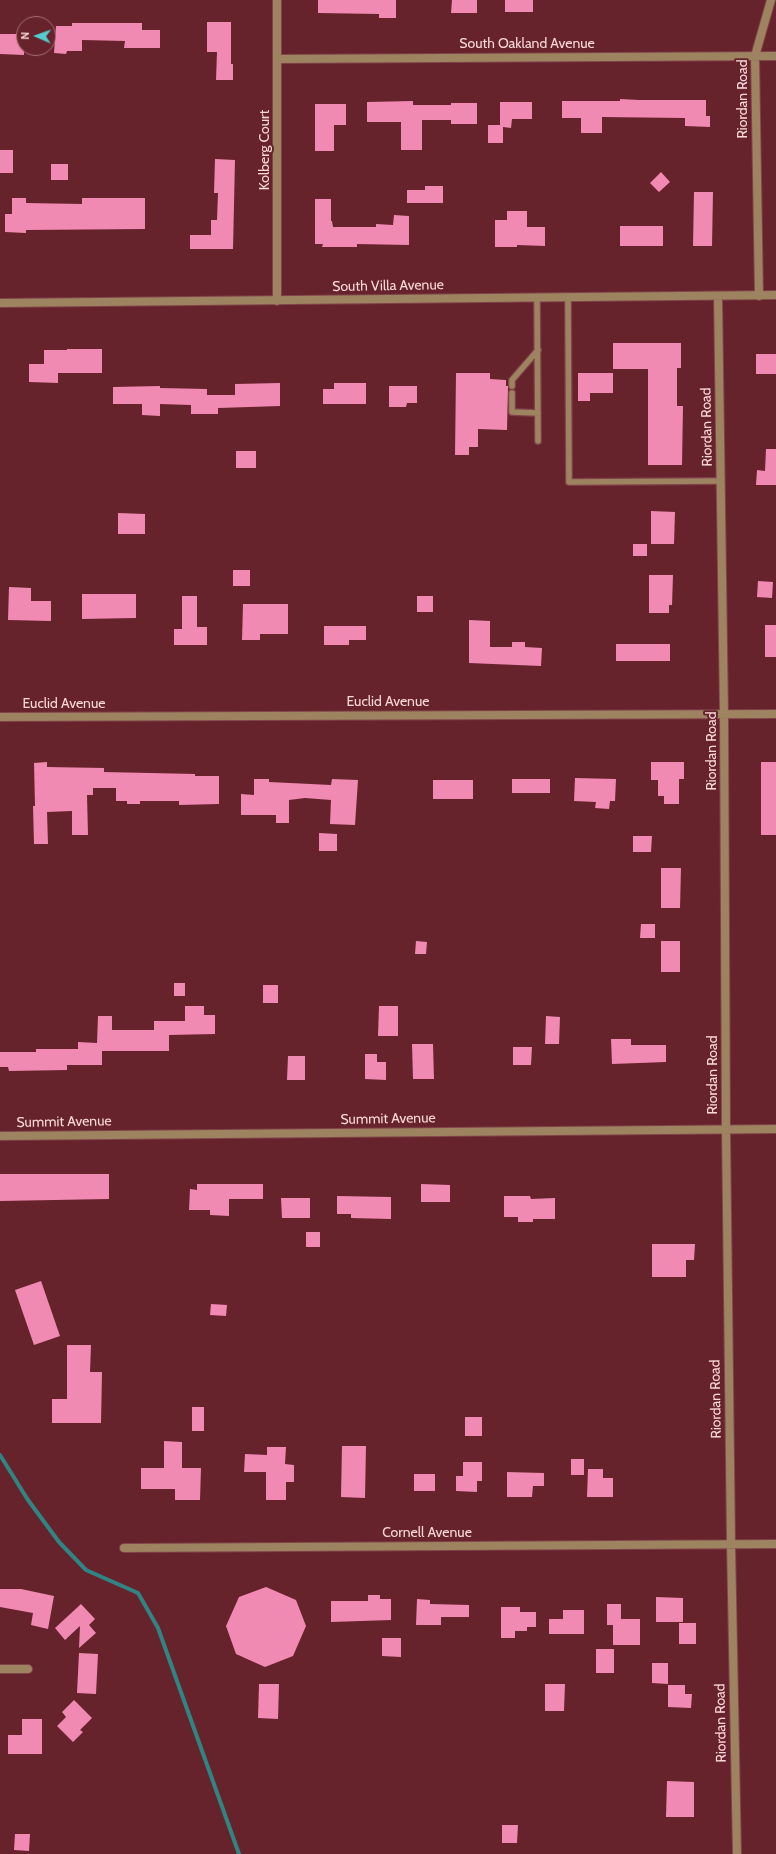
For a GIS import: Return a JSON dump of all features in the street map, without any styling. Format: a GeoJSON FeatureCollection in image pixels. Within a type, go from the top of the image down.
{"type":"FeatureCollection","features":[{"type":"Feature","properties":{"kind":"street","name":"Kolberg Court"},"geometry":{"type":"LineString","coordinates":[[277,301],[278,0]]}},
{"type":"Feature","properties":{"kind":"street","name":"Riordan Road"},"geometry":{"type":"LineString","coordinates":[[759,296],[755,56],[771,0]]}},
{"type":"Feature","properties":{"kind":"street","name":"South Oakland Avenue"},"geometry":{"type":"LineString","coordinates":[[278,58],[776,56]]}},
{"type":"Feature","properties":{"kind":"street","name":"South Villa Avenue"},"geometry":{"type":"LineString","coordinates":[[0,303],[776,295]]}},
{"type":"Feature","properties":{"kind":"street","name":"Riordan Road"},"geometry":{"type":"LineString","coordinates":[[718,296],[724,714],[726,1129],[731,1544],[737,1854]]}},
{"type":"Feature","properties":{"kind":"street","name":"Euclid Avenue"},"geometry":{"type":"LineString","coordinates":[[0,717],[776,714]]}},
{"type":"Feature","properties":{"kind":"street","name":"Summit Avenue"},"geometry":{"type":"LineString","coordinates":[[0,1136],[776,1129]]}},
{"type":"Feature","properties":{"kind":"street","name":"Cornell Avenue"},"geometry":{"type":"LineString","coordinates":[[124,1548],[776,1544]]}},
{"type":"Feature","properties":{"kind":"street"},"geometry":{"type":"LineString","coordinates":[[0,1669],[28,1669]]}},
{"type":"Feature","properties":{"kind":"lane"},"geometry":{"type":"LineString","coordinates":[[537,298],[538,441]]}},
{"type":"Feature","properties":{"kind":"lane"},"geometry":{"type":"LineString","coordinates":[[568,298],[569,482],[721,481]]}},
{"type":"Feature","properties":{"kind":"lane"},"geometry":{"type":"LineString","coordinates":[[512,386],[512,380],[538,350]]}},
{"type":"Feature","properties":{"kind":"lane"},"geometry":{"type":"LineString","coordinates":[[512,393],[512,412],[538,413]]}},
{"type":"Feature","properties":{"kind":"building"},"geometry":{"type":"Polygon","coordinates":[[[318,0],[396,0],[396,18],[379,18],[379,14],[318,13],[318,0]]]}},
{"type":"Feature","properties":{"kind":"building"},"geometry":{"type":"Polygon","coordinates":[[[452,0],[477,0],[477,13],[451,13],[452,0]]]}},
{"type":"Feature","properties":{"kind":"building"},"geometry":{"type":"Polygon","coordinates":[[[505,0],[533,0],[533,12],[505,12],[505,0]]]}},
{"type":"Feature","properties":{"kind":"building"},"geometry":{"type":"Polygon","coordinates":[[[207,22],[231,22],[231,64],[233,64],[233,80],[216,80],[217,52],[207,52],[207,22]]]}},
{"type":"Feature","properties":{"kind":"building"},"geometry":{"type":"Polygon","coordinates":[[[72,23],[142,23],[142,30],[160,30],[160,48],[124,48],[125,41],[82,40],[82,51],[67,51],[66,54],[56,53],[56,26],[72,26],[72,23]]]}},
{"type":"Feature","properties":{"kind":"building"},"geometry":{"type":"Polygon","coordinates":[[[0,34],[16,34],[16,55],[0,54],[0,34]]]}},
{"type":"Feature","properties":{"kind":"building"},"geometry":{"type":"Polygon","coordinates":[[[620,99],[706,100],[706,116],[710,116],[710,127],[685,126],[685,118],[602,117],[602,133],[581,133],[581,118],[562,118],[562,101],[620,101],[620,99]]]}},
{"type":"Feature","properties":{"kind":"building"},"geometry":{"type":"Polygon","coordinates":[[[413,101],[413,105],[477,103],[477,124],[451,124],[451,120],[422,120],[422,150],[401,150],[401,122],[367,122],[367,102],[413,101]]]}},
{"type":"Feature","properties":{"kind":"building"},"geometry":{"type":"Polygon","coordinates":[[[500,102],[532,102],[532,119],[512,119],[511,128],[503,127],[503,143],[488,143],[488,125],[500,125],[500,102]]]}},
{"type":"Feature","properties":{"kind":"building"},"geometry":{"type":"Polygon","coordinates":[[[315,104],[346,104],[346,125],[334,125],[334,151],[315,151],[315,104]]]}},
{"type":"Feature","properties":{"kind":"building"},"geometry":{"type":"Polygon","coordinates":[[[0,150],[13,150],[13,173],[0,173],[0,150]]]}},
{"type":"Feature","properties":{"kind":"building"},"geometry":{"type":"Polygon","coordinates":[[[215,159],[235,160],[233,249],[190,249],[190,235],[211,235],[211,220],[217,220],[218,193],[214,193],[215,159]]]}},
{"type":"Feature","properties":{"kind":"building"},"geometry":{"type":"Polygon","coordinates":[[[51,164],[68,164],[68,180],[51,180],[51,164]]]}},
{"type":"Feature","properties":{"kind":"building"},"geometry":{"type":"Polygon","coordinates":[[[661,172],[670,182],[659,192],[650,183],[661,172]]]}},
{"type":"Feature","properties":{"kind":"building"},"geometry":{"type":"Polygon","coordinates":[[[425,186],[443,186],[443,203],[407,203],[407,190],[425,190],[425,186]]]}},
{"type":"Feature","properties":{"kind":"building"},"geometry":{"type":"Polygon","coordinates":[[[694,192],[713,192],[712,246],[693,246],[694,192]]]}},
{"type":"Feature","properties":{"kind":"building"},"geometry":{"type":"Polygon","coordinates":[[[12,198],[26,198],[26,203],[82,204],[82,198],[145,198],[145,229],[26,230],[26,233],[5,232],[5,214],[12,214],[12,198]]]}},
{"type":"Feature","properties":{"kind":"building"},"geometry":{"type":"Polygon","coordinates":[[[315,199],[331,199],[331,221],[333,227],[376,227],[376,224],[393,225],[394,215],[409,216],[409,245],[357,244],[357,247],[322,247],[323,244],[315,244],[315,199]]]}},
{"type":"Feature","properties":{"kind":"building"},"geometry":{"type":"Polygon","coordinates":[[[507,211],[527,211],[527,227],[545,227],[545,246],[517,245],[517,247],[495,247],[495,220],[507,220],[507,211]]]}},
{"type":"Feature","properties":{"kind":"building"},"geometry":{"type":"Polygon","coordinates":[[[620,226],[663,226],[663,246],[620,246],[620,226]]]}},
{"type":"Feature","properties":{"kind":"building"},"geometry":{"type":"Polygon","coordinates":[[[613,343],[681,343],[681,368],[677,368],[677,406],[683,406],[682,465],[648,465],[648,369],[613,369],[613,343]]]}},
{"type":"Feature","properties":{"kind":"building"},"geometry":{"type":"Polygon","coordinates":[[[102,349],[102,373],[58,373],[58,383],[29,382],[29,364],[44,364],[44,350],[102,349]]]}},
{"type":"Feature","properties":{"kind":"building"},"geometry":{"type":"Polygon","coordinates":[[[756,354],[776,354],[776,374],[756,374],[756,354]]]}},
{"type":"Feature","properties":{"kind":"building"},"geometry":{"type":"Polygon","coordinates":[[[456,373],[490,373],[490,379],[506,380],[506,386],[508,386],[507,430],[478,429],[478,447],[469,447],[469,455],[455,455],[456,373]]]}},
{"type":"Feature","properties":{"kind":"building"},"geometry":{"type":"Polygon","coordinates":[[[578,373],[613,373],[613,393],[590,393],[590,401],[578,401],[578,373]]]}},
{"type":"Feature","properties":{"kind":"building"},"geometry":{"type":"Polygon","coordinates":[[[280,383],[280,406],[218,408],[218,414],[191,414],[191,405],[160,404],[160,416],[142,415],[142,404],[113,404],[113,387],[160,386],[160,388],[207,389],[207,395],[235,395],[235,384],[280,383]]]}},
{"type":"Feature","properties":{"kind":"building"},"geometry":{"type":"Polygon","coordinates":[[[334,383],[366,383],[366,404],[323,404],[323,389],[334,389],[334,383]]]}},
{"type":"Feature","properties":{"kind":"building"},"geometry":{"type":"Polygon","coordinates":[[[389,386],[417,386],[417,403],[407,403],[406,407],[389,407],[389,386]]]}},
{"type":"Feature","properties":{"kind":"building"},"geometry":{"type":"Polygon","coordinates":[[[766,449],[776,449],[776,485],[756,485],[757,470],[765,471],[766,449]]]}},
{"type":"Feature","properties":{"kind":"building"},"geometry":{"type":"Polygon","coordinates":[[[236,451],[256,451],[256,468],[236,468],[236,451]]]}},
{"type":"Feature","properties":{"kind":"building"},"geometry":{"type":"Polygon","coordinates":[[[651,511],[675,512],[674,544],[651,544],[651,511]]]}},
{"type":"Feature","properties":{"kind":"building"},"geometry":{"type":"Polygon","coordinates":[[[118,513],[145,514],[145,534],[118,534],[118,513]]]}},
{"type":"Feature","properties":{"kind":"building"},"geometry":{"type":"Polygon","coordinates":[[[633,544],[647,544],[647,556],[633,556],[633,544]]]}},
{"type":"Feature","properties":{"kind":"building"},"geometry":{"type":"Polygon","coordinates":[[[233,570],[250,570],[250,586],[233,586],[233,570]]]}},
{"type":"Feature","properties":{"kind":"building"},"geometry":{"type":"Polygon","coordinates":[[[649,575],[673,575],[672,605],[669,605],[669,613],[649,613],[649,575]]]}},
{"type":"Feature","properties":{"kind":"building"},"geometry":{"type":"Polygon","coordinates":[[[758,581],[773,582],[772,598],[757,597],[758,581]]]}},
{"type":"Feature","properties":{"kind":"building"},"geometry":{"type":"Polygon","coordinates":[[[9,587],[31,588],[31,601],[51,601],[51,621],[8,620],[9,587]]]}},
{"type":"Feature","properties":{"kind":"building"},"geometry":{"type":"Polygon","coordinates":[[[82,594],[136,594],[136,618],[82,619],[82,594]]]}},
{"type":"Feature","properties":{"kind":"building"},"geometry":{"type":"Polygon","coordinates":[[[182,596],[197,596],[197,627],[207,627],[207,645],[174,645],[174,629],[182,629],[182,596]]]}},
{"type":"Feature","properties":{"kind":"building"},"geometry":{"type":"Polygon","coordinates":[[[417,596],[433,596],[433,612],[417,612],[417,596]]]}},
{"type":"Feature","properties":{"kind":"building"},"geometry":{"type":"Polygon","coordinates":[[[243,604],[288,604],[288,634],[260,634],[260,640],[242,640],[243,604]]]}},
{"type":"Feature","properties":{"kind":"building"},"geometry":{"type":"Polygon","coordinates":[[[469,620],[490,621],[490,647],[512,647],[512,642],[525,642],[525,647],[542,648],[541,666],[469,663],[469,620]]]}},
{"type":"Feature","properties":{"kind":"building"},"geometry":{"type":"Polygon","coordinates":[[[765,625],[776,625],[776,657],[765,657],[765,625]]]}},
{"type":"Feature","properties":{"kind":"building"},"geometry":{"type":"Polygon","coordinates":[[[324,626],[366,626],[366,640],[349,640],[349,645],[324,645],[324,626]]]}},
{"type":"Feature","properties":{"kind":"building"},"geometry":{"type":"Polygon","coordinates":[[[616,644],[670,644],[670,661],[616,661],[616,644]]]}},
{"type":"Feature","properties":{"kind":"building"},"geometry":{"type":"Polygon","coordinates":[[[47,762],[47,767],[104,768],[104,772],[219,776],[219,804],[179,805],[179,801],[140,801],[140,804],[127,804],[127,801],[116,801],[116,788],[93,788],[93,795],[87,795],[88,835],[72,835],[72,811],[47,812],[48,844],[34,844],[34,763],[47,762]]]}},
{"type":"Feature","properties":{"kind":"building"},"geometry":{"type":"Polygon","coordinates":[[[651,762],[684,762],[684,779],[679,779],[679,804],[664,804],[664,796],[658,796],[658,780],[651,780],[651,762]]]}},
{"type":"Feature","properties":{"kind":"building"},"geometry":{"type":"Polygon","coordinates":[[[761,762],[776,762],[776,835],[761,835],[761,762]]]}},
{"type":"Feature","properties":{"kind":"building"},"geometry":{"type":"Polygon","coordinates":[[[575,778],[616,779],[615,801],[610,801],[609,809],[595,808],[596,802],[574,801],[575,778]]]}},
{"type":"Feature","properties":{"kind":"building"},"geometry":{"type":"Polygon","coordinates":[[[254,779],[269,779],[269,782],[331,785],[332,779],[358,780],[355,825],[330,824],[331,800],[305,798],[289,800],[289,823],[276,823],[276,815],[241,815],[241,794],[254,795],[254,779]]]}},
{"type":"Feature","properties":{"kind":"building"},"geometry":{"type":"Polygon","coordinates":[[[512,779],[550,779],[550,793],[512,793],[512,779]]]}},
{"type":"Feature","properties":{"kind":"building"},"geometry":{"type":"Polygon","coordinates":[[[433,780],[473,780],[473,799],[433,799],[433,780]]]}},
{"type":"Feature","properties":{"kind":"building"},"geometry":{"type":"Polygon","coordinates":[[[319,833],[337,834],[337,851],[319,851],[319,833]]]}},
{"type":"Feature","properties":{"kind":"building"},"geometry":{"type":"Polygon","coordinates":[[[633,836],[652,836],[651,852],[633,852],[633,836]]]}},
{"type":"Feature","properties":{"kind":"building"},"geometry":{"type":"Polygon","coordinates":[[[661,868],[681,868],[680,908],[661,908],[661,868]]]}},
{"type":"Feature","properties":{"kind":"building"},"geometry":{"type":"Polygon","coordinates":[[[641,924],[655,924],[655,938],[640,938],[641,924]]]}},
{"type":"Feature","properties":{"kind":"building"},"geometry":{"type":"Polygon","coordinates":[[[416,941],[427,942],[426,954],[415,954],[416,941]]]}},
{"type":"Feature","properties":{"kind":"building"},"geometry":{"type":"Polygon","coordinates":[[[661,941],[680,941],[680,972],[661,972],[661,941]]]}},
{"type":"Feature","properties":{"kind":"building"},"geometry":{"type":"Polygon","coordinates":[[[174,983],[185,983],[185,996],[174,996],[174,983]]]}},
{"type":"Feature","properties":{"kind":"building"},"geometry":{"type":"Polygon","coordinates":[[[263,985],[278,985],[278,1003],[263,1003],[263,985]]]}},
{"type":"Feature","properties":{"kind":"building"},"geometry":{"type":"Polygon","coordinates":[[[185,1006],[204,1006],[204,1015],[215,1015],[215,1034],[169,1035],[169,1051],[102,1051],[102,1065],[67,1065],[67,1070],[9,1071],[8,1067],[0,1067],[0,1052],[36,1052],[36,1049],[78,1049],[78,1042],[97,1043],[98,1016],[112,1016],[112,1030],[154,1030],[154,1021],[185,1021],[185,1006]]]}},
{"type":"Feature","properties":{"kind":"building"},"geometry":{"type":"Polygon","coordinates":[[[379,1006],[398,1006],[398,1036],[378,1036],[379,1006]]]}},
{"type":"Feature","properties":{"kind":"building"},"geometry":{"type":"Polygon","coordinates":[[[546,1016],[560,1017],[559,1044],[545,1044],[546,1016]]]}},
{"type":"Feature","properties":{"kind":"building"},"geometry":{"type":"Polygon","coordinates":[[[611,1039],[631,1039],[631,1045],[666,1045],[666,1062],[612,1064],[611,1039]]]}},
{"type":"Feature","properties":{"kind":"building"},"geometry":{"type":"Polygon","coordinates":[[[412,1044],[433,1044],[434,1079],[413,1079],[412,1044]]]}},
{"type":"Feature","properties":{"kind":"building"},"geometry":{"type":"Polygon","coordinates":[[[513,1047],[532,1047],[531,1065],[513,1065],[513,1047]]]}},
{"type":"Feature","properties":{"kind":"building"},"geometry":{"type":"Polygon","coordinates":[[[365,1054],[377,1054],[377,1062],[386,1062],[386,1080],[365,1079],[365,1054]]]}},
{"type":"Feature","properties":{"kind":"building"},"geometry":{"type":"Polygon","coordinates":[[[288,1056],[305,1056],[305,1080],[287,1080],[288,1056]]]}},
{"type":"Feature","properties":{"kind":"building"},"geometry":{"type":"Polygon","coordinates":[[[0,1174],[109,1174],[109,1199],[0,1201],[0,1174]]]}},
{"type":"Feature","properties":{"kind":"building"},"geometry":{"type":"Polygon","coordinates":[[[197,1184],[263,1184],[263,1199],[229,1199],[229,1216],[210,1215],[210,1210],[189,1210],[190,1189],[197,1190],[197,1184]]]}},
{"type":"Feature","properties":{"kind":"building"},"geometry":{"type":"Polygon","coordinates":[[[421,1184],[450,1185],[450,1202],[421,1202],[421,1184]]]}},
{"type":"Feature","properties":{"kind":"building"},"geometry":{"type":"Polygon","coordinates":[[[337,1196],[391,1197],[391,1219],[351,1218],[351,1214],[337,1214],[337,1196]]]}},
{"type":"Feature","properties":{"kind":"building"},"geometry":{"type":"Polygon","coordinates":[[[504,1196],[530,1196],[531,1199],[555,1198],[555,1219],[533,1219],[533,1222],[518,1222],[518,1217],[504,1217],[504,1196]]]}},
{"type":"Feature","properties":{"kind":"building"},"geometry":{"type":"Polygon","coordinates":[[[281,1198],[310,1198],[310,1218],[282,1218],[281,1198]]]}},
{"type":"Feature","properties":{"kind":"building"},"geometry":{"type":"Polygon","coordinates":[[[306,1232],[320,1232],[320,1247],[306,1247],[306,1232]]]}},
{"type":"Feature","properties":{"kind":"building"},"geometry":{"type":"Polygon","coordinates":[[[652,1244],[695,1244],[694,1260],[686,1260],[686,1277],[652,1277],[652,1244]]]}},
{"type":"Feature","properties":{"kind":"building"},"geometry":{"type":"Polygon","coordinates":[[[41,1281],[60,1336],[34,1345],[15,1290],[41,1281]]]}},
{"type":"Feature","properties":{"kind":"building"},"geometry":{"type":"Polygon","coordinates":[[[211,1304],[227,1305],[226,1316],[210,1315],[211,1304]]]}},
{"type":"Feature","properties":{"kind":"building"},"geometry":{"type":"Polygon","coordinates":[[[67,1345],[91,1345],[90,1372],[102,1372],[101,1423],[52,1423],[52,1399],[67,1399],[67,1345]]]}},
{"type":"Feature","properties":{"kind":"building"},"geometry":{"type":"Polygon","coordinates":[[[192,1407],[204,1407],[204,1431],[192,1431],[192,1407]]]}},
{"type":"Feature","properties":{"kind":"building"},"geometry":{"type":"Polygon","coordinates":[[[465,1417],[482,1417],[482,1436],[465,1436],[465,1417]]]}},
{"type":"Feature","properties":{"kind":"building"},"geometry":{"type":"Polygon","coordinates":[[[164,1441],[182,1442],[182,1468],[201,1468],[200,1500],[175,1500],[175,1489],[141,1489],[141,1468],[164,1468],[164,1441]]]}},
{"type":"Feature","properties":{"kind":"building"},"geometry":{"type":"Polygon","coordinates":[[[342,1446],[366,1446],[365,1498],[341,1497],[342,1446]]]}},
{"type":"Feature","properties":{"kind":"building"},"geometry":{"type":"Polygon","coordinates":[[[267,1447],[286,1447],[285,1464],[294,1465],[294,1482],[286,1482],[286,1500],[266,1500],[266,1472],[244,1472],[245,1454],[267,1455],[267,1447]]]}},
{"type":"Feature","properties":{"kind":"building"},"geometry":{"type":"Polygon","coordinates":[[[571,1459],[584,1459],[584,1475],[571,1475],[571,1459]]]}},
{"type":"Feature","properties":{"kind":"building"},"geometry":{"type":"Polygon","coordinates":[[[463,1462],[482,1462],[482,1481],[477,1481],[477,1492],[456,1491],[456,1476],[463,1476],[463,1462]]]}},
{"type":"Feature","properties":{"kind":"building"},"geometry":{"type":"Polygon","coordinates":[[[588,1469],[603,1469],[603,1478],[613,1478],[613,1497],[587,1497],[588,1469]]]}},
{"type":"Feature","properties":{"kind":"building"},"geometry":{"type":"Polygon","coordinates":[[[507,1472],[544,1473],[544,1486],[533,1486],[532,1497],[507,1497],[507,1472]]]}},
{"type":"Feature","properties":{"kind":"building"},"geometry":{"type":"Polygon","coordinates":[[[414,1474],[435,1474],[435,1491],[414,1491],[414,1474]]]}},
{"type":"Feature","properties":{"kind":"building"},"geometry":{"type":"Polygon","coordinates":[[[266,1587],[296,1600],[306,1626],[293,1656],[265,1667],[236,1654],[226,1626],[239,1597],[266,1587]]]}},
{"type":"Feature","properties":{"kind":"building"},"geometry":{"type":"Polygon","coordinates":[[[0,1589],[21,1589],[54,1596],[48,1629],[31,1625],[33,1613],[0,1607],[0,1589]]]}},
{"type":"Feature","properties":{"kind":"building"},"geometry":{"type":"Polygon","coordinates":[[[368,1595],[380,1595],[380,1599],[391,1599],[391,1620],[331,1622],[331,1601],[368,1601],[368,1595]]]}},
{"type":"Feature","properties":{"kind":"building"},"geometry":{"type":"Polygon","coordinates":[[[656,1597],[683,1598],[683,1622],[656,1622],[656,1597]]]}},
{"type":"Feature","properties":{"kind":"building"},"geometry":{"type":"Polygon","coordinates":[[[417,1599],[430,1600],[430,1604],[469,1605],[469,1617],[441,1617],[441,1625],[416,1625],[417,1599]]]}},
{"type":"Feature","properties":{"kind":"building"},"geometry":{"type":"Polygon","coordinates":[[[81,1604],[95,1619],[89,1625],[96,1633],[79,1648],[80,1626],[65,1640],[55,1628],[81,1604]]]}},
{"type":"Feature","properties":{"kind":"building"},"geometry":{"type":"Polygon","coordinates":[[[607,1604],[621,1604],[621,1619],[640,1619],[640,1645],[613,1645],[613,1625],[607,1625],[607,1604]]]}},
{"type":"Feature","properties":{"kind":"building"},"geometry":{"type":"Polygon","coordinates":[[[501,1607],[520,1607],[520,1612],[536,1612],[536,1627],[527,1627],[527,1631],[515,1631],[515,1638],[501,1638],[501,1607]]]}},
{"type":"Feature","properties":{"kind":"building"},"geometry":{"type":"Polygon","coordinates":[[[563,1610],[584,1610],[584,1634],[549,1634],[549,1619],[563,1619],[563,1610]]]}},
{"type":"Feature","properties":{"kind":"building"},"geometry":{"type":"Polygon","coordinates":[[[679,1623],[696,1623],[696,1644],[679,1644],[679,1623]]]}},
{"type":"Feature","properties":{"kind":"building"},"geometry":{"type":"Polygon","coordinates":[[[382,1638],[401,1638],[401,1657],[382,1656],[382,1638]]]}},
{"type":"Feature","properties":{"kind":"building"},"geometry":{"type":"Polygon","coordinates":[[[596,1649],[614,1649],[614,1673],[596,1673],[596,1649]]]}},
{"type":"Feature","properties":{"kind":"building"},"geometry":{"type":"Polygon","coordinates":[[[79,1653],[98,1654],[96,1694],[77,1693],[79,1653]]]}},
{"type":"Feature","properties":{"kind":"building"},"geometry":{"type":"Polygon","coordinates":[[[652,1663],[668,1663],[668,1684],[652,1683],[652,1663]]]}},
{"type":"Feature","properties":{"kind":"building"},"geometry":{"type":"Polygon","coordinates":[[[259,1684],[279,1684],[278,1719],[258,1718],[259,1684]]]}},
{"type":"Feature","properties":{"kind":"building"},"geometry":{"type":"Polygon","coordinates":[[[545,1684],[565,1684],[564,1711],[545,1711],[545,1684]]]}},
{"type":"Feature","properties":{"kind":"building"},"geometry":{"type":"Polygon","coordinates":[[[668,1685],[685,1685],[685,1694],[692,1694],[691,1708],[668,1707],[668,1685]]]}},
{"type":"Feature","properties":{"kind":"building"},"geometry":{"type":"Polygon","coordinates":[[[74,1700],[92,1718],[80,1730],[83,1732],[73,1742],[57,1726],[66,1717],[62,1712],[74,1700]]]}},
{"type":"Feature","properties":{"kind":"building"},"geometry":{"type":"Polygon","coordinates":[[[22,1719],[42,1719],[42,1754],[8,1754],[8,1735],[22,1735],[22,1719]]]}},
{"type":"Feature","properties":{"kind":"building"},"geometry":{"type":"Polygon","coordinates":[[[667,1781],[694,1782],[694,1817],[666,1817],[667,1781]]]}},
{"type":"Feature","properties":{"kind":"building"},"geometry":{"type":"Polygon","coordinates":[[[502,1825],[518,1825],[517,1843],[502,1843],[502,1825]]]}},
{"type":"Feature","properties":{"kind":"building"},"geometry":{"type":"Polygon","coordinates":[[[15,1834],[30,1834],[29,1851],[14,1850],[15,1834]]]}},
{"type":"Feature","properties":{"kind":"waterway"},"geometry":{"type":"LineString","coordinates":[[0,1455],[28,1500],[59,1542],[86,1570],[138,1593],[158,1628],[239,1854]]}}]}
